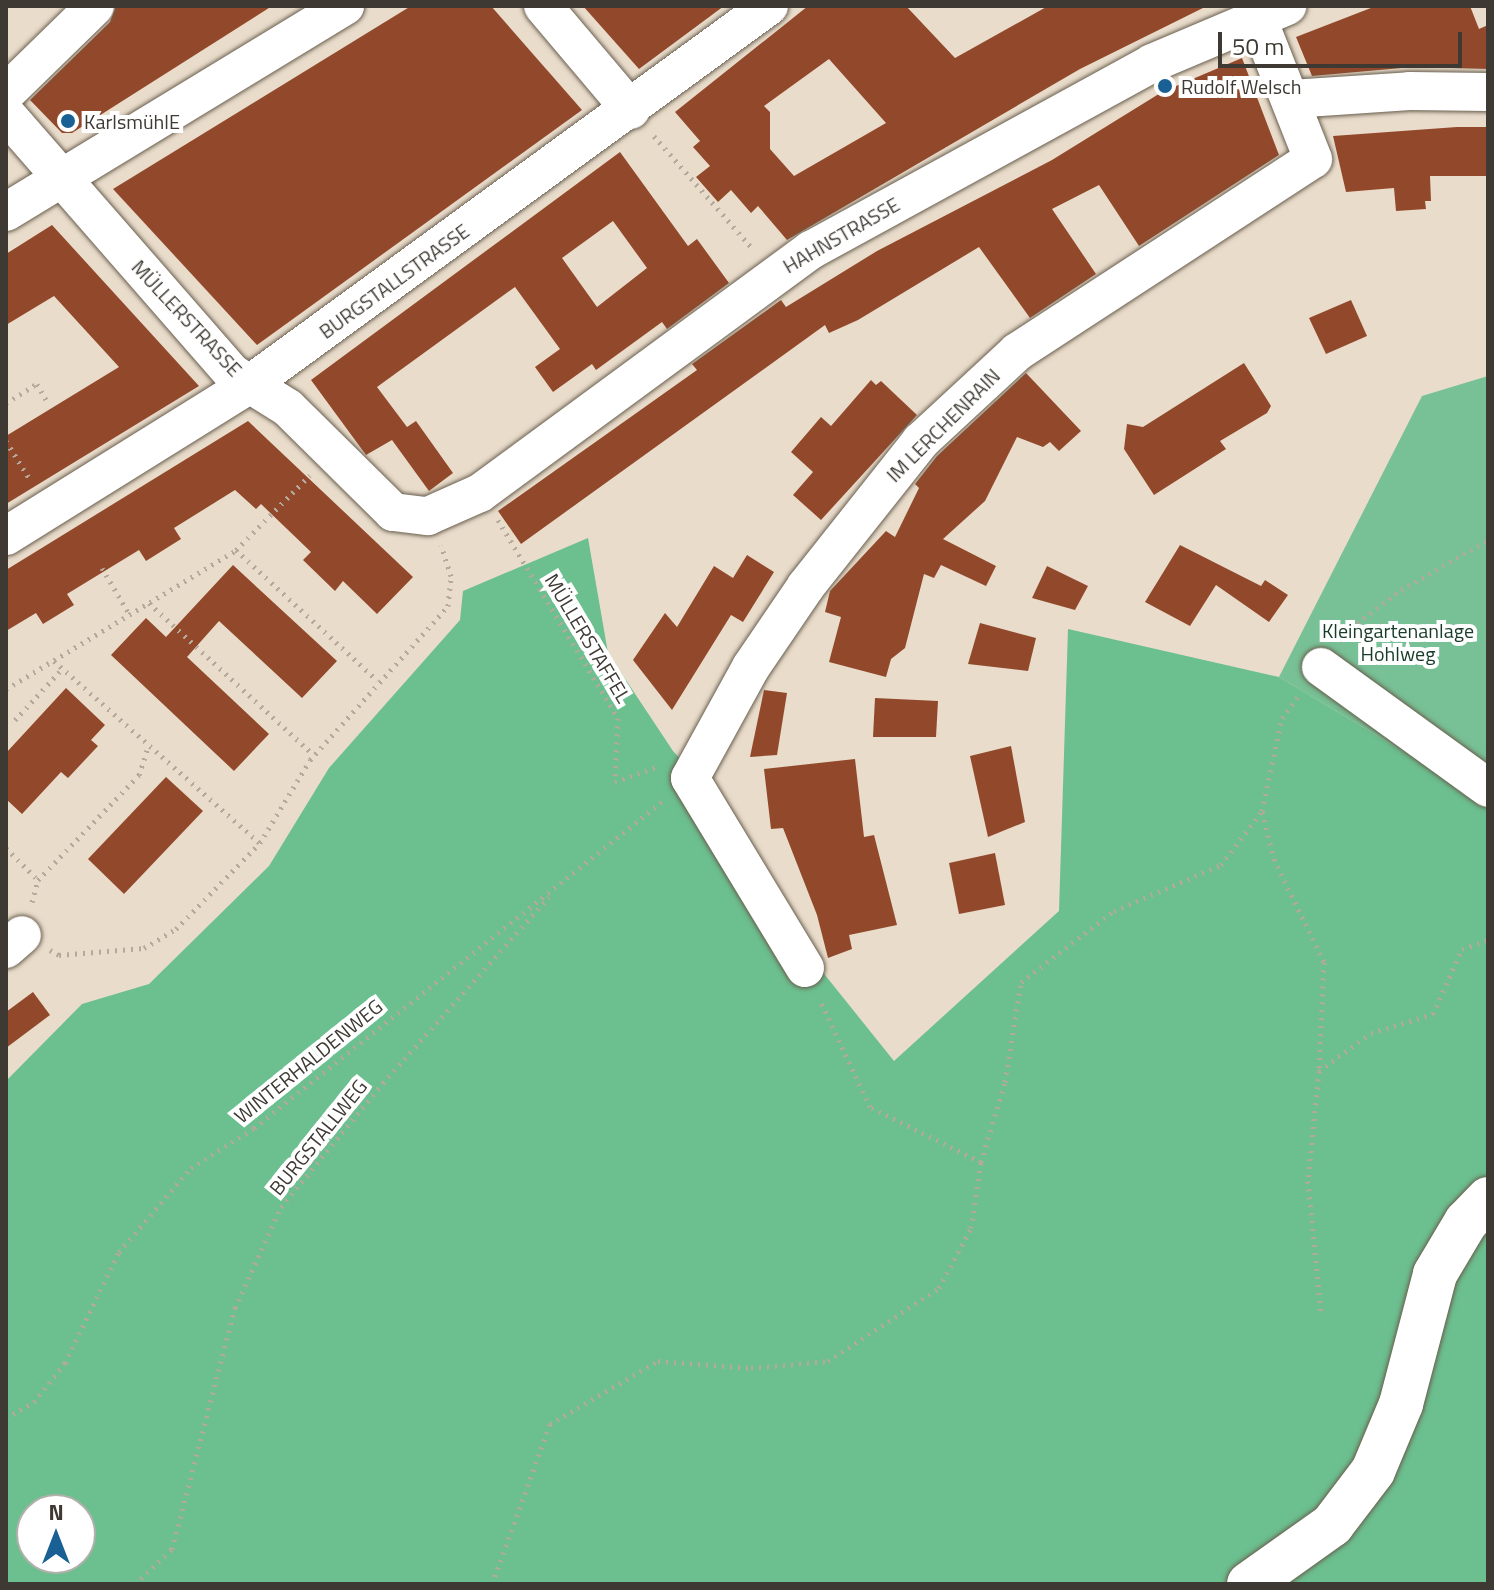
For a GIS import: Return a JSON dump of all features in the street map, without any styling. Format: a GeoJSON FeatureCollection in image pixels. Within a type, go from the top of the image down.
{"type":"FeatureCollection","features":[{"type":"Feature","properties":{"kind":"main road"},"geometry":{"type":"LineString","coordinates":[[1249,1584],[1332,1525],[1373,1471],[1401,1404],[1435,1274],[1466,1222],[1488,1199]]}},
{"type":"Feature","properties":{"kind":"street"},"geometry":{"type":"LineString","coordinates":[[6,93],[95,6]]}},
{"type":"Feature","properties":{"kind":"street"},"geometry":{"type":"LineString","coordinates":[[6,212],[345,6]]}},
{"type":"Feature","properties":{"kind":"street"},"geometry":{"type":"LineString","coordinates":[[543,6],[631,110]]}},
{"type":"Feature","properties":{"kind":"street","name":"BURGSTALLSTRASSE"},"geometry":{"type":"LineString","coordinates":[[6,536],[250,384],[631,110],[769,6]]}},
{"type":"Feature","properties":{"kind":"street","name":"HAHNSTRASSE"},"geometry":{"type":"LineString","coordinates":[[428,516],[480,493],[775,273],[1152,63],[1217,18],[1272,12]]}},
{"type":"Feature","properties":{"kind":"street","name":"IM LERCHENRAIN"},"geometry":{"type":"LineString","coordinates":[[690,778],[751,667],[806,586],[921,441],[1017,352],[1313,159],[1291,99],[1272,12]]}},
{"type":"Feature","properties":{"kind":"street"},"geometry":{"type":"LineString","coordinates":[[1291,99],[1410,91],[1488,92]]}},
{"type":"Feature","properties":{"kind":"street","name":"MÜLLERSTRASSE"},"geometry":{"type":"LineString","coordinates":[[6,114],[232,373],[288,408],[393,512],[428,516]]}},
{"type":"Feature","properties":{"kind":"street"},"geometry":{"type":"LineString","coordinates":[[1321,667],[1488,788]]}},
{"type":"Feature","properties":{"kind":"street"},"geometry":{"type":"LineString","coordinates":[[690,778],[805,968]]}},
{"type":"Feature","properties":{"kind":"path"},"geometry":{"type":"LineString","coordinates":[[631,110],[775,273]]}},
{"type":"Feature","properties":{"kind":"path"},"geometry":{"type":"LineString","coordinates":[[6,403],[37,384],[47,401]]}},
{"type":"Feature","properties":{"kind":"path"},"geometry":{"type":"LineString","coordinates":[[6,441],[49,510]]}},
{"type":"Feature","properties":{"kind":"path"},"geometry":{"type":"LineString","coordinates":[[6,689],[236,550],[332,452]]}},
{"type":"Feature","properties":{"kind":"path","name":"MÜLLERSTAFFEL"},"geometry":{"type":"LineString","coordinates":[[480,493],[618,718],[615,782],[663,764],[690,778]]}},
{"type":"Feature","properties":{"kind":"path"},"geometry":{"type":"LineString","coordinates":[[492,1584],[550,1424],[658,1361],[751,1368],[828,1361],[939,1288],[971,1228],[981,1162],[1005,1082],[1021,982],[1114,911],[1221,865],[1262,811],[1282,718],[1357,623],[1401,590],[1488,540]]}},
{"type":"Feature","properties":{"kind":"path"},"geometry":{"type":"LineString","coordinates":[[236,550],[377,680]]}},
{"type":"Feature","properties":{"kind":"path"},"geometry":{"type":"LineString","coordinates":[[148,748],[139,775],[38,880],[14,942],[59,955],[144,948],[176,929],[260,843],[314,755],[377,680],[448,606],[451,576],[445,555]]}},
{"type":"Feature","properties":{"kind":"path"},"geometry":{"type":"LineString","coordinates":[[102,568],[130,615]]}},
{"type":"Feature","properties":{"kind":"path"},"geometry":{"type":"LineString","coordinates":[[149,603],[314,755]]}},
{"type":"Feature","properties":{"kind":"path"},"geometry":{"type":"LineString","coordinates":[[54,661],[148,748],[260,843]]}},
{"type":"Feature","properties":{"kind":"path"},"geometry":{"type":"LineString","coordinates":[[15,720],[62,669]]}},
{"type":"Feature","properties":{"kind":"path","name":"WINTERHALDENWEG"},"geometry":{"type":"LineString","coordinates":[[6,1418],[34,1402],[65,1363],[119,1252],[191,1168],[254,1128],[436,978],[558,887],[690,778]]}},
{"type":"Feature","properties":{"kind":"path"},"geometry":{"type":"LineString","coordinates":[[1262,811],[1274,859],[1324,962],[1319,1071],[1308,1181],[1321,1314]]}},
{"type":"Feature","properties":{"kind":"path"},"geometry":{"type":"LineString","coordinates":[[6,848],[38,880]]}},
{"type":"Feature","properties":{"kind":"path","name":"BURGSTALLWEG"},"geometry":{"type":"LineString","coordinates":[[135,1584],[172,1549],[235,1308],[281,1207],[383,1083],[558,887]]}},
{"type":"Feature","properties":{"kind":"path"},"geometry":{"type":"LineString","coordinates":[[1319,1071],[1371,1033],[1433,1014],[1462,949],[1488,940]]}},
{"type":"Feature","properties":{"kind":"path"},"geometry":{"type":"LineString","coordinates":[[805,968],[870,1107],[981,1162]]}},
{"type":"Feature","properties":{"kind":"green space","name":"Kleingartenanlage Hohlweg"},"geometry":{"type":"Polygon","coordinates":[[[1488,376],[1488,802],[1279,677],[1422,396],[1488,376]]]}},
{"type":"Feature","properties":{"kind":"green space"},"geometry":{"type":"Polygon","coordinates":[[[588,538],[608,653],[673,751],[734,817],[825,975],[894,1061],[1059,911],[1068,629],[1279,677],[1488,802],[1488,1584],[6,1584],[6,1081],[82,1004],[149,984],[269,866],[329,768],[460,620],[463,591],[588,538]]]}},
{"type":"Feature","properties":{"kind":"building"},"geometry":{"type":"Polygon","coordinates":[[[116,6],[272,6],[72,133],[62,133],[30,100],[110,22],[116,6]]]}},
{"type":"Feature","properties":{"kind":"building"},"geometry":{"type":"Polygon","coordinates":[[[411,6],[491,6],[582,110],[257,345],[113,189],[411,6]]]}},
{"type":"Feature","properties":{"kind":"building"},"geometry":{"type":"Polygon","coordinates":[[[583,6],[724,6],[639,69],[583,6]]]}},
{"type":"Feature","properties":{"kind":"building"},"geometry":{"type":"Polygon","coordinates":[[[808,6],[906,6],[955,58],[1048,6],[1207,6],[1080,69],[787,240],[758,206],[751,213],[731,190],[718,202],[696,177],[710,166],[693,147],[700,141],[675,112],[808,6]],[[829,59],[764,106],[770,112],[770,149],[794,176],[886,123],[829,59]]]}},
{"type":"Feature","properties":{"kind":"building"},"geometry":{"type":"Polygon","coordinates":[[[1376,6],[1470,6],[1479,29],[1488,25],[1488,69],[1413,67],[1312,76],[1296,37],[1376,6]]]}},
{"type":"Feature","properties":{"kind":"building"},"geometry":{"type":"Polygon","coordinates":[[[1242,58],[1279,155],[1139,246],[1099,185],[1052,209],[1096,274],[1030,318],[979,247],[858,320],[829,333],[825,325],[521,544],[498,511],[697,370],[692,364],[781,300],[786,307],[877,251],[1052,160],[1162,92],[1242,58]]]}},
{"type":"Feature","properties":{"kind":"building"},"geometry":{"type":"Polygon","coordinates":[[[1488,127],[1488,176],[1430,176],[1431,201],[1425,201],[1426,209],[1396,211],[1394,188],[1346,192],[1333,136],[1488,127]]]}},
{"type":"Feature","properties":{"kind":"building"},"geometry":{"type":"Polygon","coordinates":[[[620,152],[688,246],[697,239],[729,283],[667,329],[662,322],[596,370],[592,364],[553,392],[535,367],[560,349],[515,287],[377,387],[407,427],[416,421],[453,473],[429,491],[392,440],[366,455],[311,380],[620,152]],[[613,221],[562,258],[597,307],[647,268],[613,221]]]}},
{"type":"Feature","properties":{"kind":"building"},"geometry":{"type":"Polygon","coordinates":[[[52,225],[199,386],[6,504],[6,436],[119,367],[54,296],[6,325],[6,254],[52,225]]]}},
{"type":"Feature","properties":{"kind":"building"},"geometry":{"type":"Polygon","coordinates":[[[1351,300],[1367,336],[1326,354],[1309,318],[1351,300]]]}},
{"type":"Feature","properties":{"kind":"building"},"geometry":{"type":"Polygon","coordinates":[[[1244,363],[1271,406],[1267,413],[1220,441],[1226,449],[1154,495],[1124,449],[1127,424],[1143,427],[1244,363]]]}},
{"type":"Feature","properties":{"kind":"building"},"geometry":{"type":"Polygon","coordinates":[[[1026,373],[1081,431],[1059,451],[1050,442],[1043,447],[1017,437],[985,501],[943,539],[996,566],[986,586],[941,565],[934,578],[924,574],[905,648],[891,659],[886,677],[829,662],[841,617],[825,612],[830,591],[886,531],[895,537],[919,488],[915,484],[937,456],[1026,373]]]}},
{"type":"Feature","properties":{"kind":"building"},"geometry":{"type":"Polygon","coordinates":[[[871,380],[876,385],[881,381],[917,415],[821,520],[793,495],[813,472],[791,452],[821,417],[831,426],[871,380]]]}},
{"type":"Feature","properties":{"kind":"building"},"geometry":{"type":"Polygon","coordinates":[[[248,421],[413,577],[377,614],[343,581],[335,591],[303,560],[311,552],[261,504],[256,509],[235,490],[174,528],[181,539],[146,561],[139,550],[67,594],[74,605],[43,624],[36,613],[6,631],[6,570],[248,421]]]}},
{"type":"Feature","properties":{"kind":"building"},"geometry":{"type":"Polygon","coordinates":[[[1180,545],[1261,586],[1265,580],[1288,595],[1269,622],[1216,585],[1190,626],[1145,602],[1180,545]]]}},
{"type":"Feature","properties":{"kind":"building"},"geometry":{"type":"Polygon","coordinates":[[[747,555],[774,572],[743,622],[731,615],[672,710],[633,660],[665,613],[677,627],[714,566],[733,578],[747,555]]]}},
{"type":"Feature","properties":{"kind":"building"},"geometry":{"type":"Polygon","coordinates":[[[233,565],[337,661],[302,698],[219,621],[187,657],[269,734],[234,771],[111,655],[146,618],[166,637],[233,565]]]}},
{"type":"Feature","properties":{"kind":"building"},"geometry":{"type":"Polygon","coordinates":[[[1047,566],[1088,586],[1075,610],[1032,598],[1047,566]]]}},
{"type":"Feature","properties":{"kind":"building"},"geometry":{"type":"Polygon","coordinates":[[[980,623],[1036,638],[1028,671],[968,664],[980,623]]]}},
{"type":"Feature","properties":{"kind":"building"},"geometry":{"type":"Polygon","coordinates":[[[66,688],[105,725],[91,740],[98,746],[68,778],[61,772],[22,814],[6,799],[6,753],[66,688]]]}},
{"type":"Feature","properties":{"kind":"building"},"geometry":{"type":"Polygon","coordinates":[[[764,690],[787,693],[777,755],[750,757],[764,690]]]}},
{"type":"Feature","properties":{"kind":"building"},"geometry":{"type":"Polygon","coordinates":[[[875,698],[938,701],[936,737],[873,737],[875,698]]]}},
{"type":"Feature","properties":{"kind":"building"},"geometry":{"type":"Polygon","coordinates":[[[1011,746],[1025,822],[988,837],[970,756],[1011,746]]]}},
{"type":"Feature","properties":{"kind":"building"},"geometry":{"type":"Polygon","coordinates":[[[855,759],[864,837],[874,835],[897,925],[849,935],[852,949],[828,958],[817,915],[783,828],[771,829],[764,769],[855,759]]]}},
{"type":"Feature","properties":{"kind":"building"},"geometry":{"type":"Polygon","coordinates":[[[166,777],[203,811],[124,894],[88,859],[166,777]]]}},
{"type":"Feature","properties":{"kind":"building"},"geometry":{"type":"Polygon","coordinates":[[[995,853],[1005,905],[959,914],[949,863],[995,853]]]}},
{"type":"Feature","properties":{"kind":"building"},"geometry":{"type":"Polygon","coordinates":[[[33,992],[50,1015],[6,1048],[6,1012],[33,992]]]}},
{"type":"Feature","properties":{"kind":"place","name":"Rudolf Welsch"},"geometry":{"type":"Point","coordinates":[1165,86]}},
{"type":"Feature","properties":{"kind":"place","name":"KarlsmühlE"},"geometry":{"type":"Point","coordinates":[68,121]}}]}
